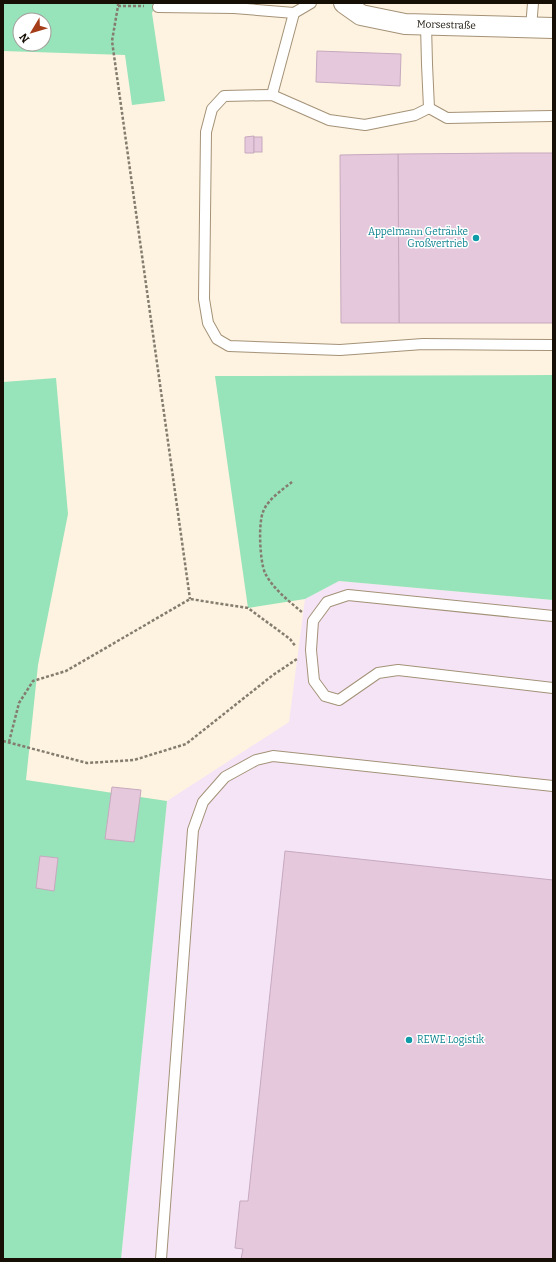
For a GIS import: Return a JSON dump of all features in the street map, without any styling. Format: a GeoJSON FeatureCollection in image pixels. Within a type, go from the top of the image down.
{"type":"FeatureCollection","features":[{"type":"Feature","properties":{"kind":"street","name":"Morsestraße"},"geometry":{"type":"LineString","coordinates":[[344,3],[361,15],[405,24],[553,28]]}},
{"type":"Feature","properties":{"kind":"lane"},"geometry":{"type":"LineString","coordinates":[[158,7],[235,6],[294,13],[311,3]]}},
{"type":"Feature","properties":{"kind":"lane"},"geometry":{"type":"LineString","coordinates":[[531,28],[533,3]]}},
{"type":"Feature","properties":{"kind":"lane"},"geometry":{"type":"LineString","coordinates":[[272,95],[286,38],[294,13]]}},
{"type":"Feature","properties":{"kind":"lane"},"geometry":{"type":"LineString","coordinates":[[426,25],[426,64],[429,108]]}},
{"type":"Feature","properties":{"kind":"lane"},"geometry":{"type":"LineString","coordinates":[[429,108],[415,115],[365,125],[329,120],[272,95],[224,96],[212,109],[206,132],[204,299],[208,323],[217,339],[230,346],[340,350],[423,344],[553,345]]}},
{"type":"Feature","properties":{"kind":"lane"},"geometry":{"type":"LineString","coordinates":[[429,108],[447,118],[553,116]]}},
{"type":"Feature","properties":{"kind":"lane"},"geometry":{"type":"LineString","coordinates":[[553,616],[348,595],[327,602],[313,620],[306,653],[314,681],[325,696],[339,700],[378,673],[398,670],[553,688]]}},
{"type":"Feature","properties":{"kind":"lane"},"geometry":{"type":"LineString","coordinates":[[161,1259],[193,830],[203,802],[225,777],[256,760],[273,756],[553,786]]}},
{"type":"Feature","properties":{"kind":"path"},"geometry":{"type":"LineString","coordinates":[[158,7],[118,4],[112,41],[190,599]]}},
{"type":"Feature","properties":{"kind":"path"},"geometry":{"type":"LineString","coordinates":[[292,482],[274,496],[263,512],[259,534],[261,552],[265,572],[276,588],[313,620]]}},
{"type":"Feature","properties":{"kind":"path"},"geometry":{"type":"LineString","coordinates":[[3,741],[87,763],[134,760],[186,744],[273,675],[306,653],[290,639],[248,608],[190,599],[66,671],[34,681],[19,703],[9,742]]}},
{"type":"Feature","properties":{"kind":"shaded area"},"geometry":{"type":"Polygon","coordinates":[[[339,581],[553,600],[553,1259],[121,1259],[167,801],[289,722],[305,599],[339,581]]]}},
{"type":"Feature","properties":{"kind":"green space"},"geometry":{"type":"Polygon","coordinates":[[[3,3],[156,3],[152,13],[165,101],[132,105],[125,55],[34,52],[52,52],[52,12],[12,12],[12,51],[3,51],[3,3]]]}},
{"type":"Feature","properties":{"kind":"green space"},"geometry":{"type":"Polygon","coordinates":[[[553,375],[553,600],[339,581],[305,599],[248,608],[215,376],[553,375]]]}},
{"type":"Feature","properties":{"kind":"green space"},"geometry":{"type":"Polygon","coordinates":[[[56,378],[68,514],[38,665],[26,780],[167,801],[121,1259],[3,1259],[3,382],[56,378]]]}},
{"type":"Feature","properties":{"kind":"building"},"geometry":{"type":"Polygon","coordinates":[[[317,51],[401,54],[400,86],[316,82],[317,51]]]}},
{"type":"Feature","properties":{"kind":"building"},"geometry":{"type":"Polygon","coordinates":[[[254,136],[254,153],[245,153],[245,137],[254,136]]]}},
{"type":"Feature","properties":{"kind":"building"},"geometry":{"type":"Polygon","coordinates":[[[254,137],[262,137],[262,152],[254,152],[254,137]]]}},
{"type":"Feature","properties":{"kind":"building","name":"Appelmann Getränke Großvertrieb"},"geometry":{"type":"Polygon","coordinates":[[[553,153],[553,323],[399,323],[398,154],[553,153]]]}},
{"type":"Feature","properties":{"kind":"building"},"geometry":{"type":"Polygon","coordinates":[[[398,154],[399,323],[341,323],[340,155],[398,154]]]}},
{"type":"Feature","properties":{"kind":"building"},"geometry":{"type":"Polygon","coordinates":[[[112,787],[141,790],[134,842],[105,839],[112,787]]]}},
{"type":"Feature","properties":{"kind":"building","name":"REWE Logistik"},"geometry":{"type":"Polygon","coordinates":[[[285,851],[553,880],[553,1259],[241,1259],[243,1249],[235,1248],[240,1201],[248,1201],[285,851]]]}},
{"type":"Feature","properties":{"kind":"building"},"geometry":{"type":"Polygon","coordinates":[[[40,856],[58,858],[54,891],[36,888],[40,856]]]}},
{"type":"Feature","properties":{"kind":"place","name":"Appelmann Getränke Großvertrieb"},"geometry":{"type":"Point","coordinates":[476,238]}},
{"type":"Feature","properties":{"kind":"place","name":"REWE Logistik"},"geometry":{"type":"Point","coordinates":[409,1040]}}]}
